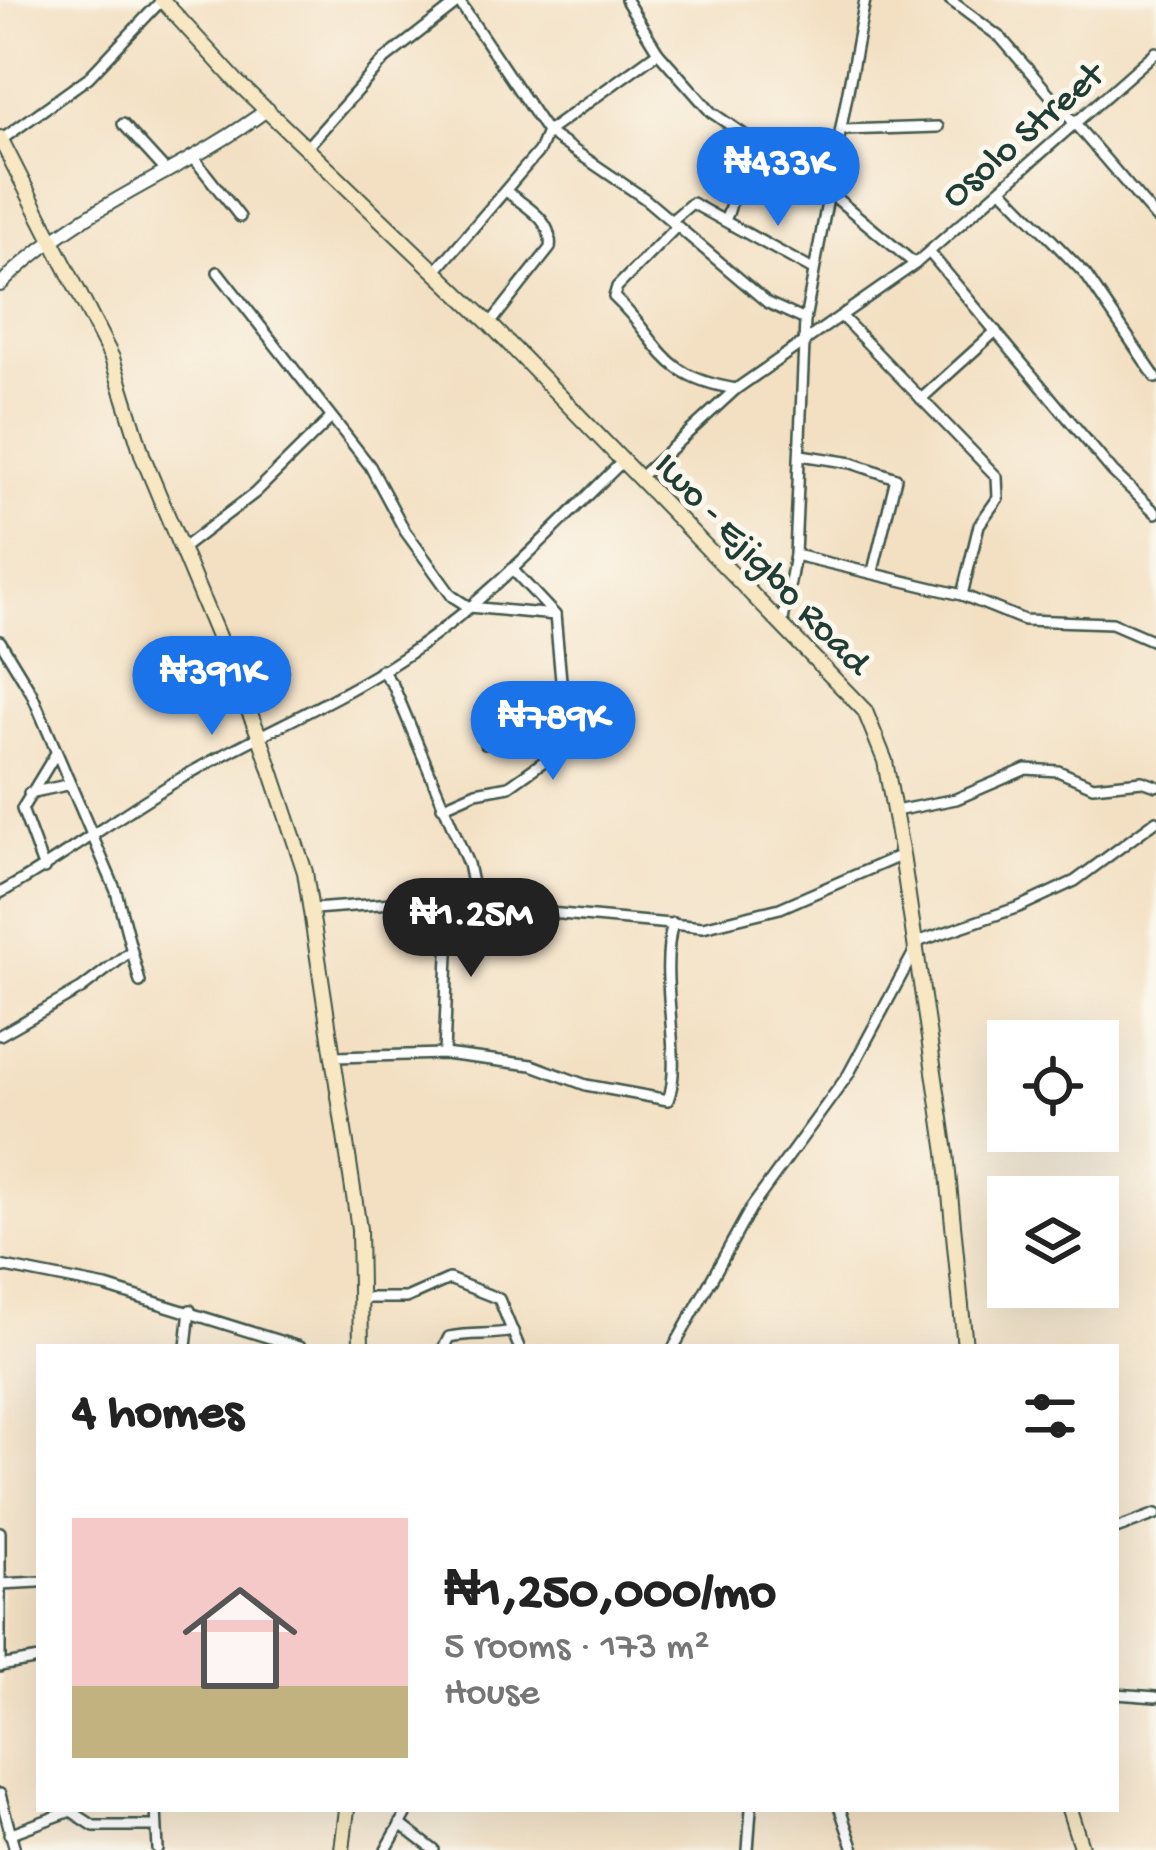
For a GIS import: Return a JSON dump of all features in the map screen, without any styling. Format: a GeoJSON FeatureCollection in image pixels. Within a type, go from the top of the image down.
{"type":"FeatureCollection","features":[{"type":"Feature","properties":{"kind":"main road","name":"Iwo - Ejigbo Road"},"geometry":{"type":"LineString","coordinates":[[162,0],[490,324],[865,711],[885,761],[902,855],[946,1153],[965,1344]]}},
{"type":"Feature","properties":{"kind":"main road"},"geometry":{"type":"LineString","coordinates":[[0,139],[112,358],[143,457],[261,740],[314,909],[360,1242],[361,1344]]}},
{"type":"Feature","properties":{"kind":"main road"},"geometry":{"type":"LineString","coordinates":[[342,1850],[347,1812]]}},
{"type":"Feature","properties":{"kind":"main road"},"geometry":{"type":"LineString","coordinates":[[1070,1812],[1082,1850]]}},
{"type":"Feature","properties":{"kind":"street"},"geometry":{"type":"LineString","coordinates":[[0,139],[88,77],[162,0]]}},
{"type":"Feature","properties":{"kind":"street"},"geometry":{"type":"LineString","coordinates":[[626,0],[658,52],[693,95],[734,130],[831,194],[915,264]]}},
{"type":"Feature","properties":{"kind":"street"},"geometry":{"type":"LineString","coordinates":[[782,626],[795,555],[805,320],[865,0]]}},
{"type":"Feature","properties":{"kind":"street"},"geometry":{"type":"LineString","coordinates":[[950,0],[1001,38],[1156,218]]}},
{"type":"Feature","properties":{"kind":"street"},"geometry":{"type":"LineString","coordinates":[[307,147],[385,59],[459,1],[547,132],[674,224],[767,304],[805,320]]}},
{"type":"Feature","properties":{"kind":"street"},"geometry":{"type":"LineString","coordinates":[[436,271],[546,142],[547,132],[658,52]]}},
{"type":"Feature","properties":{"kind":"street","name":"Osolo Street"},"geometry":{"type":"LineString","coordinates":[[639,478],[736,389],[915,264],[1156,52]]}},
{"type":"Feature","properties":{"kind":"street"},"geometry":{"type":"LineString","coordinates":[[0,285],[52,236],[268,109]]}},
{"type":"Feature","properties":{"kind":"street"},"geometry":{"type":"LineString","coordinates":[[123,124],[165,170]]}},
{"type":"Feature","properties":{"kind":"street"},"geometry":{"type":"LineString","coordinates":[[843,130],[938,127]]}},
{"type":"Feature","properties":{"kind":"street"},"geometry":{"type":"LineString","coordinates":[[725,218],[735,194],[728,155],[734,130]]}},
{"type":"Feature","properties":{"kind":"street"},"geometry":{"type":"LineString","coordinates":[[192,156],[240,217]]}},
{"type":"Feature","properties":{"kind":"street"},"geometry":{"type":"LineString","coordinates":[[1002,189],[1086,275],[1156,378]]}},
{"type":"Feature","properties":{"kind":"street"},"geometry":{"type":"LineString","coordinates":[[490,324],[536,267],[552,236],[547,224],[506,191]]}},
{"type":"Feature","properties":{"kind":"street"},"geometry":{"type":"LineString","coordinates":[[736,389],[704,384],[674,368],[614,297],[617,287],[687,204],[725,218],[763,247],[813,270]]}},
{"type":"Feature","properties":{"kind":"street"},"geometry":{"type":"LineString","coordinates":[[929,252],[1113,472],[1156,513]]}},
{"type":"Feature","properties":{"kind":"street"},"geometry":{"type":"LineString","coordinates":[[218,272],[370,466],[404,531],[452,596],[469,607],[555,615]]}},
{"type":"Feature","properties":{"kind":"street"},"geometry":{"type":"LineString","coordinates":[[843,318],[997,477],[999,489],[980,525],[962,595]]}},
{"type":"Feature","properties":{"kind":"street"},"geometry":{"type":"LineString","coordinates":[[921,399],[995,331]]}},
{"type":"Feature","properties":{"kind":"street"},"geometry":{"type":"LineString","coordinates":[[183,548],[255,493],[330,419]]}},
{"type":"Feature","properties":{"kind":"street"},"geometry":{"type":"LineString","coordinates":[[801,455],[852,463],[896,478],[874,571]]}},
{"type":"Feature","properties":{"kind":"street"},"geometry":{"type":"LineString","coordinates":[[0,893],[92,841],[183,777],[261,740],[381,670],[469,607],[623,461]]}},
{"type":"Feature","properties":{"kind":"street"},"geometry":{"type":"LineString","coordinates":[[795,555],[962,595],[1038,623],[1112,623],[1156,642]]}},
{"type":"Feature","properties":{"kind":"street"},"geometry":{"type":"LineString","coordinates":[[442,807],[476,792],[509,786],[566,748],[555,615],[512,569]]}},
{"type":"Feature","properties":{"kind":"street"},"geometry":{"type":"LineString","coordinates":[[0,641],[16,666],[116,891],[140,982]]}},
{"type":"Feature","properties":{"kind":"street"},"geometry":{"type":"LineString","coordinates":[[3,674],[16,666]]}},
{"type":"Feature","properties":{"kind":"street"},"geometry":{"type":"LineString","coordinates":[[381,670],[393,685],[468,864],[477,908]]}},
{"type":"Feature","properties":{"kind":"street"},"geometry":{"type":"LineString","coordinates":[[485,744],[562,690]]}},
{"type":"Feature","properties":{"kind":"street"},"geometry":{"type":"LineString","coordinates":[[44,869],[24,819],[29,793],[56,753]]}},
{"type":"Feature","properties":{"kind":"street"},"geometry":{"type":"LineString","coordinates":[[895,811],[956,800],[1026,770],[1058,771],[1093,786],[1142,781],[1156,786]]}},
{"type":"Feature","properties":{"kind":"street"},"geometry":{"type":"LineString","coordinates":[[29,793],[68,785]]}},
{"type":"Feature","properties":{"kind":"street"},"geometry":{"type":"LineString","coordinates":[[676,1344],[780,1163],[848,1075],[920,940],[1002,914],[1075,881],[1156,821]]}},
{"type":"Feature","properties":{"kind":"street"},"geometry":{"type":"LineString","coordinates":[[314,909],[418,901],[703,927],[741,919],[902,855]]}},
{"type":"Feature","properties":{"kind":"street"},"geometry":{"type":"LineString","coordinates":[[444,1054],[449,905]]}},
{"type":"Feature","properties":{"kind":"street"},"geometry":{"type":"LineString","coordinates":[[335,1057],[444,1054],[532,1065],[586,1085],[668,1100],[671,1023],[664,994],[673,923]]}},
{"type":"Feature","properties":{"kind":"street"},"geometry":{"type":"LineString","coordinates":[[0,1035],[81,988],[131,951]]}},
{"type":"Feature","properties":{"kind":"street"},"geometry":{"type":"LineString","coordinates":[[0,1266],[190,1310],[290,1344]]}},
{"type":"Feature","properties":{"kind":"street"},"geometry":{"type":"LineString","coordinates":[[361,1298],[406,1298],[441,1280],[467,1283],[499,1299],[518,1344]]}},
{"type":"Feature","properties":{"kind":"street"},"geometry":{"type":"LineString","coordinates":[[187,1344],[190,1310]]}},
{"type":"Feature","properties":{"kind":"street"},"geometry":{"type":"LineString","coordinates":[[446,1344],[449,1337],[472,1329],[491,1336],[513,1331]]}},
{"type":"Feature","properties":{"kind":"street"},"geometry":{"type":"LineString","coordinates":[[257,1344],[261,1334]]}},
{"type":"Feature","properties":{"kind":"street"},"geometry":{"type":"LineString","coordinates":[[1119,1527],[1156,1514]]}},
{"type":"Feature","properties":{"kind":"street"},"geometry":{"type":"LineString","coordinates":[[0,1532],[0,1666],[36,1660]]}},
{"type":"Feature","properties":{"kind":"street"},"geometry":{"type":"LineString","coordinates":[[1,1583],[36,1582]]}},
{"type":"Feature","properties":{"kind":"street"},"geometry":{"type":"LineString","coordinates":[[1119,1694],[1156,1697]]}},
{"type":"Feature","properties":{"kind":"street"},"geometry":{"type":"LineString","coordinates":[[0,1794],[15,1850]]}},
{"type":"Feature","properties":{"kind":"street"},"geometry":{"type":"LineString","coordinates":[[9,1834],[68,1812]]}},
{"type":"Feature","properties":{"kind":"street"},"geometry":{"type":"LineString","coordinates":[[73,1812],[94,1826],[155,1826]]}},
{"type":"Feature","properties":{"kind":"street"},"geometry":{"type":"LineString","coordinates":[[156,1812],[158,1850]]}},
{"type":"Feature","properties":{"kind":"street"},"geometry":{"type":"LineString","coordinates":[[386,1850],[407,1812]]}},
{"type":"Feature","properties":{"kind":"street"},"geometry":{"type":"LineString","coordinates":[[748,1850],[751,1812]]}},
{"type":"Feature","properties":{"kind":"street"},"geometry":{"type":"LineString","coordinates":[[841,1812],[854,1850]]}},
{"type":"Feature","properties":{"kind":"street"},"geometry":{"type":"LineString","coordinates":[[400,1824],[434,1850]]}}]}
